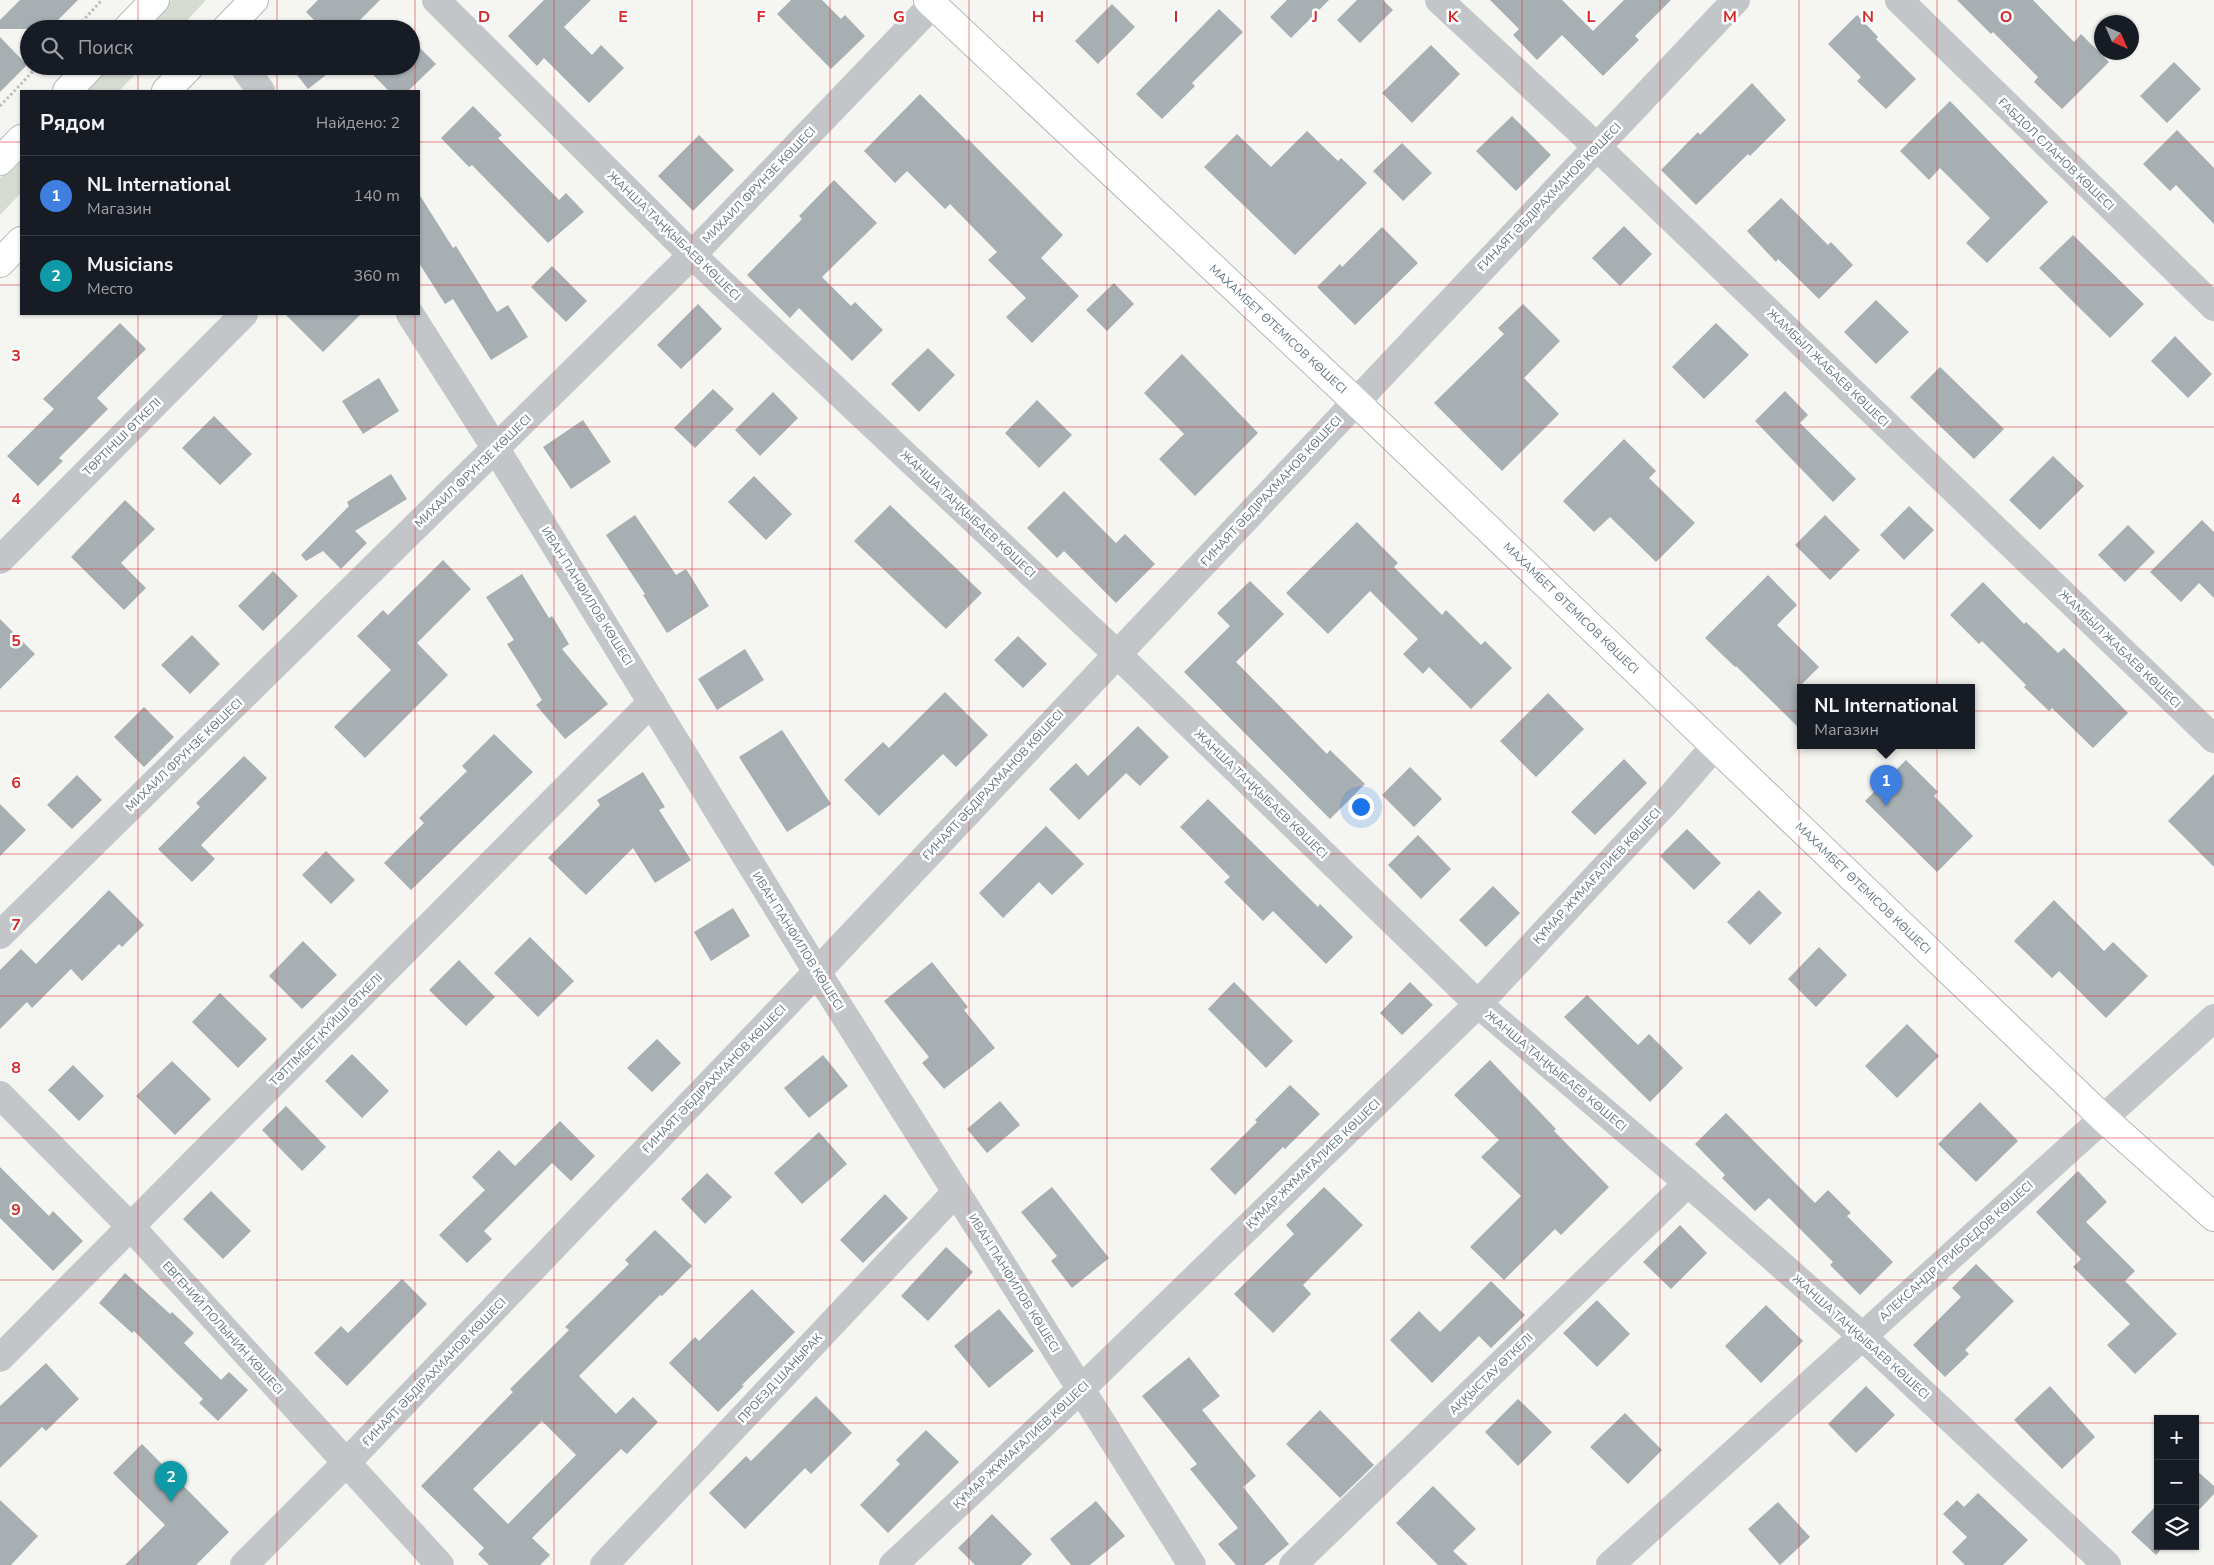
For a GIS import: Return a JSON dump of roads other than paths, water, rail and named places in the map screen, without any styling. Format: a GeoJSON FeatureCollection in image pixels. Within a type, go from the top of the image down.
{"type":"FeatureCollection","features":[{"type":"Feature","properties":{"kind":"main road"},"geometry":{"type":"LineString","coordinates":[[136,20],[155,0]]}},
{"type":"Feature","properties":{"kind":"main road"},"geometry":{"type":"LineString","coordinates":[[235,20],[254,0]]}},
{"type":"Feature","properties":{"kind":"main road","name":"МАХАМБЕТ ӨТЕМІСОВ КӨШЕСІ"},"geometry":{"type":"LineString","coordinates":[[933,2],[1355,401],[2102,1118],[2214,1216]]}},
{"type":"Feature","properties":{"kind":"main road"},"geometry":{"type":"LineString","coordinates":[[68,90],[82,75]]}},
{"type":"Feature","properties":{"kind":"main road"},"geometry":{"type":"LineString","coordinates":[[167,90],[181,75]]}},
{"type":"Feature","properties":{"kind":"main road"},"geometry":{"type":"LineString","coordinates":[[0,161],[20,140]]}},
{"type":"Feature","properties":{"kind":"main road"},"geometry":{"type":"LineString","coordinates":[[0,263],[20,242]]}},
{"type":"Feature","properties":{"kind":"street","name":"ЖАНША ТАҢҚЫБАЕВ КӨШЕСІ"},"geometry":{"type":"LineString","coordinates":[[436,0],[692,255],[1117,654],[1478,1004],[1688,1183],[1862,1336],[2106,1565]]}},
{"type":"Feature","properties":{"kind":"street","name":"ЖАМБЫЛ ЖАБАЕВ КӨШЕСІ"},"geometry":{"type":"LineString","coordinates":[[1439,0],[1597,147],[2214,739]]}},
{"type":"Feature","properties":{"kind":"street","name":"ҒИНАЯТ ӘБДІРАХМАНОВ КӨШЕСІ"},"geometry":{"type":"LineString","coordinates":[[244,1565],[346,1463],[817,972],[1736,0]]}},
{"type":"Feature","properties":{"kind":"street","name":"ҒАБДОЛ СЛАНОВ КӨШЕСІ"},"geometry":{"type":"LineString","coordinates":[[1899,0],[2214,307]]}},
{"type":"Feature","properties":{"kind":"street","name":"МИХАИЛ ФРУНЗЕ КӨШЕСІ"},"geometry":{"type":"LineString","coordinates":[[0,934],[692,255],[933,2]]}},
{"type":"Feature","properties":{"kind":"street"},"geometry":{"type":"LineString","coordinates":[[249,75],[260,90]]}},
{"type":"Feature","properties":{"kind":"street","name":"ТӨРТІНШІ ӨТКЕЛІ"},"geometry":{"type":"LineString","coordinates":[[0,560],[243,315]]}},
{"type":"Feature","properties":{"kind":"street","name":"ИВАН ПАНФИЛОВ КӨШЕСІ"},"geometry":{"type":"LineString","coordinates":[[411,315],[496,449],[817,972],[1192,1565]]}},
{"type":"Feature","properties":{"kind":"street","name":"ТӘТТІМБЕТ КҮЙШІ ӨТКЕЛІ"},"geometry":{"type":"LineString","coordinates":[[0,1358],[652,702]]}},
{"type":"Feature","properties":{"kind":"street","name":"ҚҰМАР ЖҰМАҒАЛИЕВ КӨШЕСІ"},"geometry":{"type":"LineString","coordinates":[[893,1565],[1081,1389],[1478,1004],[1668,800],[1715,746]]}},
{"type":"Feature","properties":{"kind":"street","name":"АЛЕКСАНДР ГРИБОЕДОВ КӨШЕСІ"},"geometry":{"type":"LineString","coordinates":[[1610,1565],[2214,1018]]}},
{"type":"Feature","properties":{"kind":"street","name":"ЕВГЕНИЙ ПОЛЫНИН КӨШЕСІ"},"geometry":{"type":"LineString","coordinates":[[0,1095],[131,1227],[440,1565]]}},
{"type":"Feature","properties":{"kind":"street","name":"АҚҚЫСТАУ ӨТКЕЛІ"},"geometry":{"type":"LineString","coordinates":[[1293,1565],[1688,1183]]}},
{"type":"Feature","properties":{"kind":"street","name":"ПРОЕЗД ШАНЫРАК"},"geometry":{"type":"LineString","coordinates":[[604,1565],[956,1192]]}},
{"type":"Feature","properties":{"kind":"place","name":"NL International"},"geometry":{"type":"Point","coordinates":[1886,806]}},
{"type":"Feature","properties":{"kind":"place","name":"Musicians"},"geometry":{"type":"Point","coordinates":[171,1502]}}]}
